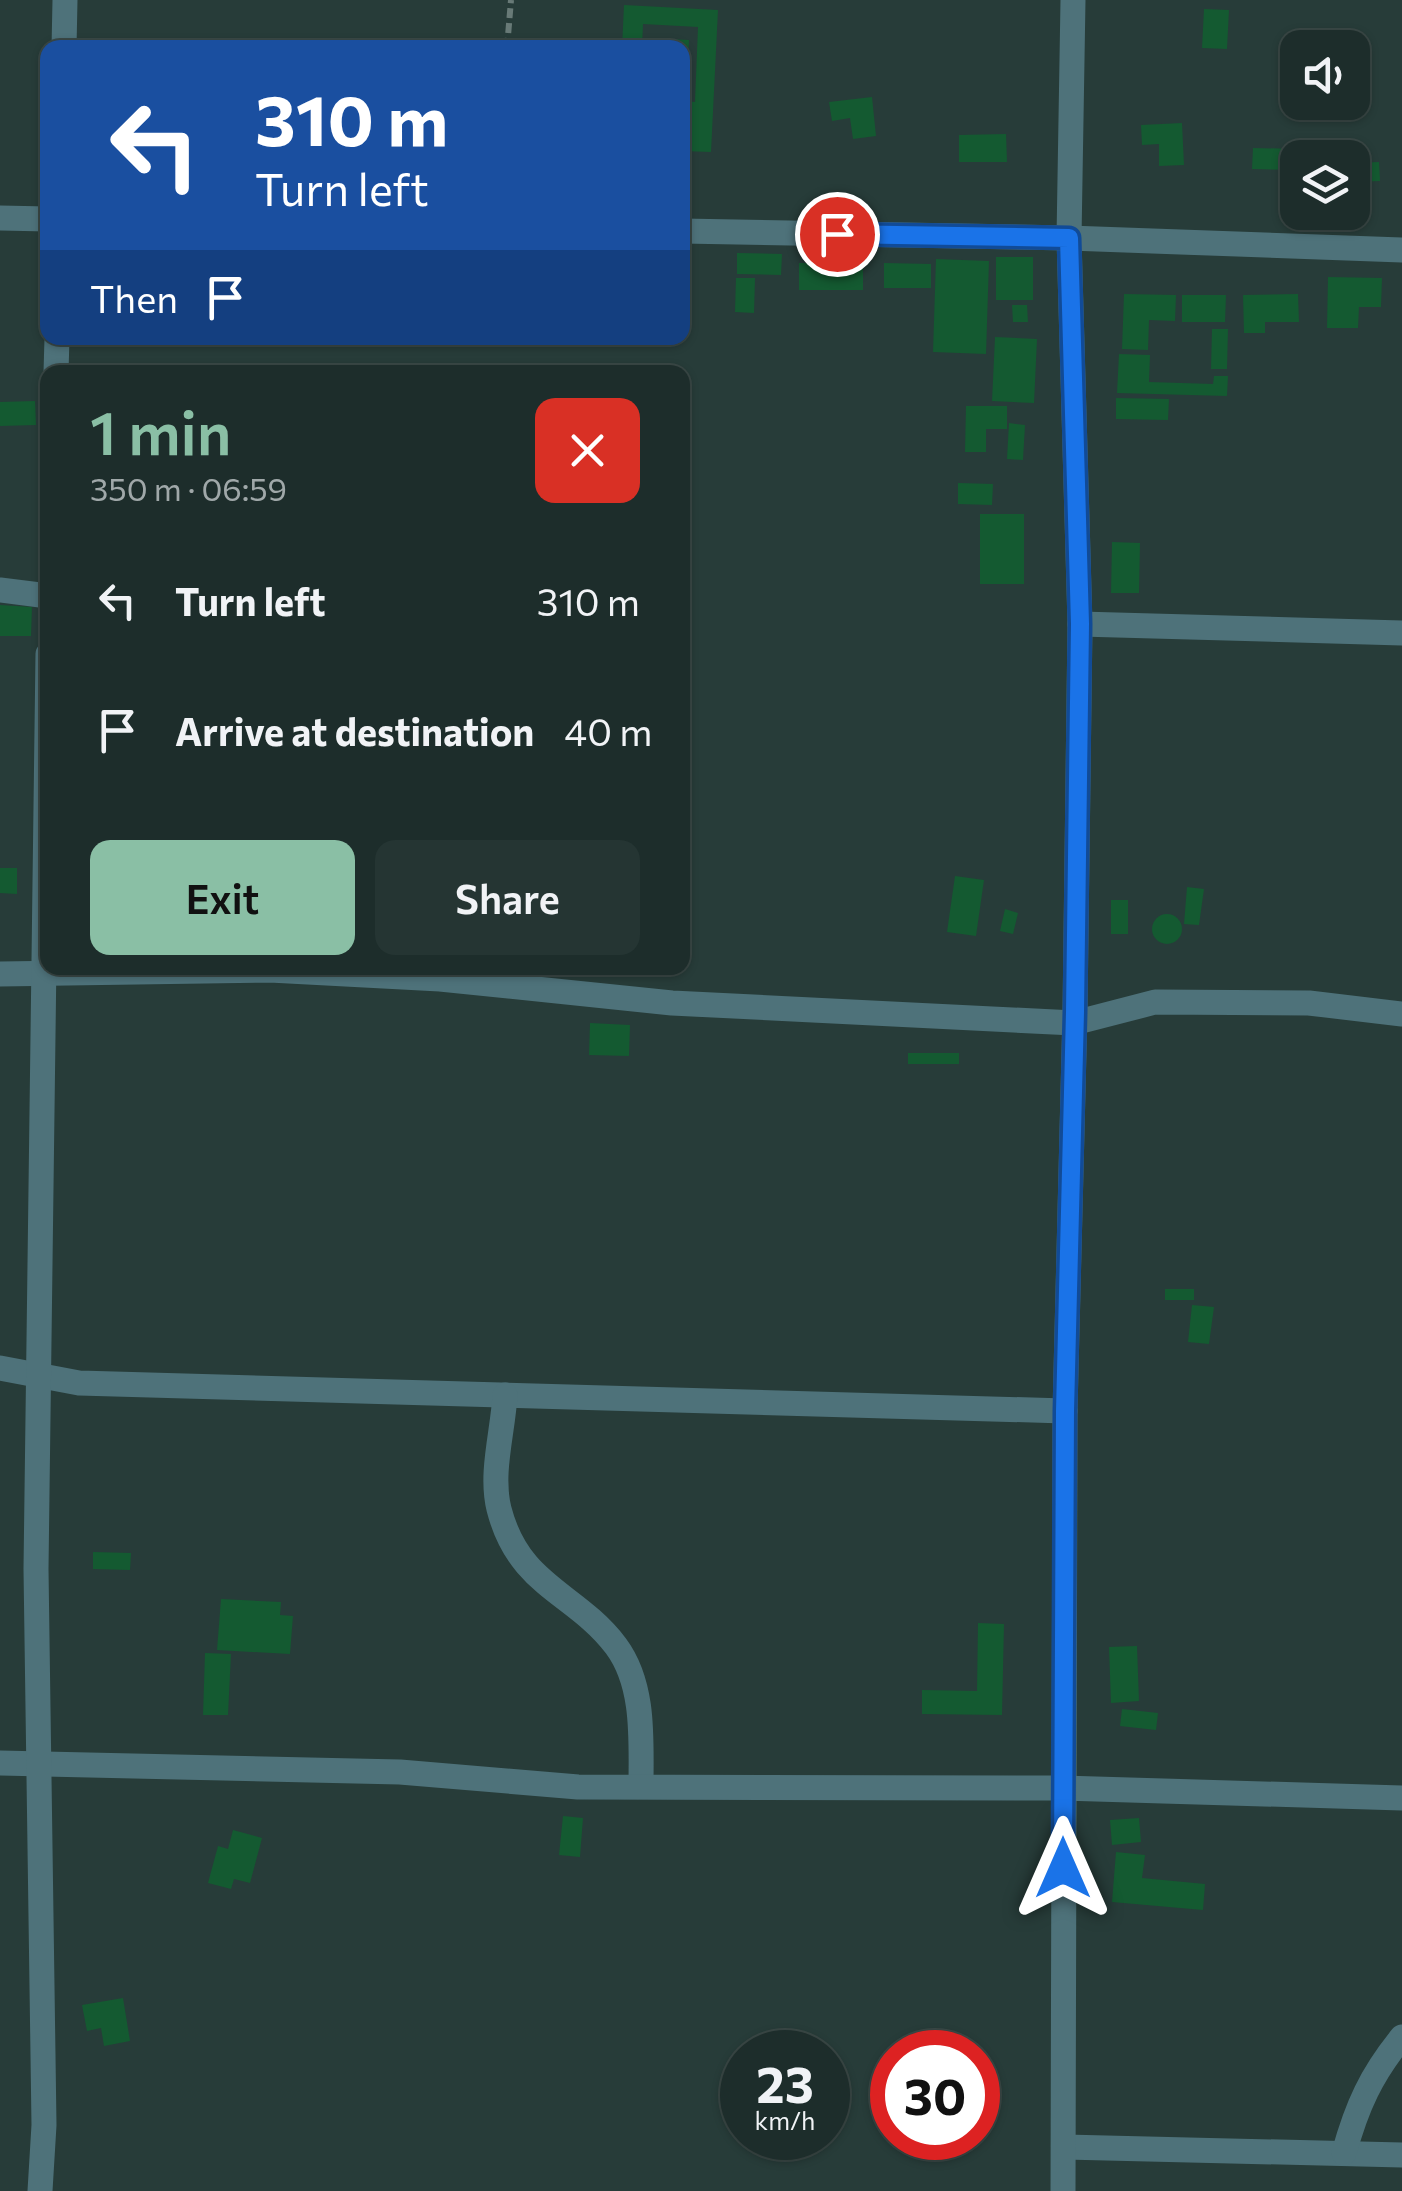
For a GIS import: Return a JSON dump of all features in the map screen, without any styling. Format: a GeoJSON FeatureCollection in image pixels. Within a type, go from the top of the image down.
{"type":"FeatureCollection","features":[{"type":"Feature","properties":{"kind":"street"},"geometry":{"type":"LineString","coordinates":[[64,40],[65,0]]}},
{"type":"Feature","properties":{"kind":"street"},"geometry":{"type":"LineString","coordinates":[[1063,2191],[1065,1411],[1080,624],[1069,238],[1072,0]]}},
{"type":"Feature","properties":{"kind":"street"},"geometry":{"type":"LineString","coordinates":[[0,218],[40,219]]}},
{"type":"Feature","properties":{"kind":"street"},"geometry":{"type":"LineString","coordinates":[[690,231],[1069,238],[1402,250]]}},
{"type":"Feature","properties":{"kind":"street"},"geometry":{"type":"LineString","coordinates":[[0,590],[40,595]]}},
{"type":"Feature","properties":{"kind":"street"},"geometry":{"type":"LineString","coordinates":[[1080,624],[1402,633]]}},
{"type":"Feature","properties":{"kind":"street"},"geometry":{"type":"LineString","coordinates":[[0,974],[40,973]]}},
{"type":"Feature","properties":{"kind":"street"},"geometry":{"type":"LineString","coordinates":[[40,2191],[44,2124],[36,1569],[43,975]]}},
{"type":"Feature","properties":{"kind":"street"},"geometry":{"type":"LineString","coordinates":[[365,975],[688,1004],[1074,1023],[1154,1002],[1308,1003],[1402,1014]]}},
{"type":"Feature","properties":{"kind":"street"},"geometry":{"type":"LineString","coordinates":[[0,1368],[78,1383],[1065,1411]]}},
{"type":"Feature","properties":{"kind":"street"},"geometry":{"type":"LineString","coordinates":[[506,1396],[496,1485],[498,1508],[510,1540],[526,1564],[552,1592],[589,1618],[618,1648],[634,1684],[640,1724],[641,1786]]}},
{"type":"Feature","properties":{"kind":"street"},"geometry":{"type":"LineString","coordinates":[[0,1763],[380,1771],[578,1787],[1062,1788],[1402,1798]]}},
{"type":"Feature","properties":{"kind":"street"},"geometry":{"type":"LineString","coordinates":[[1344,2153],[1358,2103],[1380,2064],[1402,2037]]}},
{"type":"Feature","properties":{"kind":"street"},"geometry":{"type":"LineString","coordinates":[[1065,2147],[1402,2155]]}},
{"type":"Feature","properties":{"kind":"path"},"geometry":{"type":"LineString","coordinates":[[508,2],[508,40]]}},
{"type":"Feature","properties":{"kind":"building"},"geometry":{"type":"Polygon","coordinates":[[[624,5],[718,10],[711,152],[690,151],[690,101],[695,102],[698,27],[643,24],[642,40],[622,40],[624,5]]]}},
{"type":"Feature","properties":{"kind":"building"},"geometry":{"type":"Polygon","coordinates":[[[1204,9],[1229,10],[1227,49],[1202,48],[1204,9]]]}},
{"type":"Feature","properties":{"kind":"building"},"geometry":{"type":"Polygon","coordinates":[[[872,97],[876,136],[853,139],[850,118],[832,121],[829,102],[872,97]]]}},
{"type":"Feature","properties":{"kind":"building"},"geometry":{"type":"Polygon","coordinates":[[[1182,123],[1184,165],[1159,166],[1159,144],[1142,145],[1141,125],[1182,123]]]}},
{"type":"Feature","properties":{"kind":"building"},"geometry":{"type":"Polygon","coordinates":[[[1006,134],[1007,162],[959,162],[959,135],[1006,134]]]}},
{"type":"Feature","properties":{"kind":"building"},"geometry":{"type":"Polygon","coordinates":[[[1253,148],[1280,149],[1280,170],[1252,169],[1253,148]]]}},
{"type":"Feature","properties":{"kind":"building"},"geometry":{"type":"Polygon","coordinates":[[[1370,162],[1379,162],[1380,181],[1370,181],[1370,162]]]}},
{"type":"Feature","properties":{"kind":"building"},"geometry":{"type":"Polygon","coordinates":[[[737,253],[782,254],[781,275],[737,274],[737,253]]]}},
{"type":"Feature","properties":{"kind":"building"},"geometry":{"type":"Polygon","coordinates":[[[996,257],[1033,257],[1033,300],[996,300],[996,257]]]}},
{"type":"Feature","properties":{"kind":"building"},"geometry":{"type":"Polygon","coordinates":[[[936,259],[989,261],[986,354],[933,352],[936,259]]]}},
{"type":"Feature","properties":{"kind":"building"},"geometry":{"type":"Polygon","coordinates":[[[799,263],[863,263],[863,290],[799,290],[799,263]]]}},
{"type":"Feature","properties":{"kind":"building"},"geometry":{"type":"Polygon","coordinates":[[[884,263],[931,264],[931,288],[884,288],[884,263]]]}},
{"type":"Feature","properties":{"kind":"building"},"geometry":{"type":"Polygon","coordinates":[[[1328,277],[1382,278],[1381,307],[1359,307],[1358,328],[1327,328],[1328,277]]]}},
{"type":"Feature","properties":{"kind":"building"},"geometry":{"type":"Polygon","coordinates":[[[736,278],[755,278],[754,313],[735,312],[736,278]]]}},
{"type":"Feature","properties":{"kind":"building"},"geometry":{"type":"Polygon","coordinates":[[[1124,294],[1176,295],[1175,321],[1149,320],[1148,350],[1122,349],[1124,294]]]}},
{"type":"Feature","properties":{"kind":"building"},"geometry":{"type":"Polygon","coordinates":[[[1298,294],[1299,322],[1265,322],[1265,333],[1244,333],[1243,295],[1298,294]]]}},
{"type":"Feature","properties":{"kind":"building"},"geometry":{"type":"Polygon","coordinates":[[[1182,295],[1226,295],[1225,322],[1182,322],[1182,295]]]}},
{"type":"Feature","properties":{"kind":"building"},"geometry":{"type":"Polygon","coordinates":[[[1012,305],[1027,305],[1028,322],[1013,322],[1012,305]]]}},
{"type":"Feature","properties":{"kind":"building"},"geometry":{"type":"Polygon","coordinates":[[[1212,329],[1228,329],[1227,369],[1211,369],[1212,329]]]}},
{"type":"Feature","properties":{"kind":"building"},"geometry":{"type":"Polygon","coordinates":[[[995,337],[1037,339],[1034,403],[992,401],[995,337]]]}},
{"type":"Feature","properties":{"kind":"building"},"geometry":{"type":"Polygon","coordinates":[[[1119,354],[1150,355],[1149,382],[1213,384],[1214,376],[1228,376],[1227,396],[1117,393],[1119,354]]]}},
{"type":"Feature","properties":{"kind":"building"},"geometry":{"type":"Polygon","coordinates":[[[1116,398],[1169,399],[1168,420],[1116,419],[1116,398]]]}},
{"type":"Feature","properties":{"kind":"building"},"geometry":{"type":"Polygon","coordinates":[[[35,401],[36,425],[0,426],[0,402],[35,401]]]}},
{"type":"Feature","properties":{"kind":"building"},"geometry":{"type":"Polygon","coordinates":[[[966,406],[1007,406],[1007,429],[986,429],[986,452],[965,452],[966,406]]]}},
{"type":"Feature","properties":{"kind":"building"},"geometry":{"type":"Polygon","coordinates":[[[1009,423],[1025,425],[1023,460],[1007,459],[1009,423]]]}},
{"type":"Feature","properties":{"kind":"building"},"geometry":{"type":"Polygon","coordinates":[[[958,483],[993,484],[992,505],[958,504],[958,483]]]}},
{"type":"Feature","properties":{"kind":"building"},"geometry":{"type":"Polygon","coordinates":[[[980,514],[1024,514],[1024,584],[980,584],[980,514]]]}},
{"type":"Feature","properties":{"kind":"building"},"geometry":{"type":"Polygon","coordinates":[[[1112,542],[1140,543],[1139,593],[1111,593],[1112,542]]]}},
{"type":"Feature","properties":{"kind":"building"},"geometry":{"type":"Polygon","coordinates":[[[0,605],[32,607],[31,636],[0,636],[0,605]]]}},
{"type":"Feature","properties":{"kind":"building"},"geometry":{"type":"Polygon","coordinates":[[[0,868],[17,868],[17,894],[0,893],[0,868]]]}},
{"type":"Feature","properties":{"kind":"building"},"geometry":{"type":"Polygon","coordinates":[[[955,876],[984,880],[976,936],[947,932],[955,876]]]}},
{"type":"Feature","properties":{"kind":"building"},"geometry":{"type":"Polygon","coordinates":[[[1187,887],[1204,889],[1199,925],[1184,924],[1187,887]]]}},
{"type":"Feature","properties":{"kind":"building"},"geometry":{"type":"Polygon","coordinates":[[[1111,900],[1128,900],[1128,934],[1111,934],[1111,900]]]}},
{"type":"Feature","properties":{"kind":"building"},"geometry":{"type":"Polygon","coordinates":[[[1005,909],[1018,913],[1013,934],[1000,931],[1005,909]]]}},
{"type":"Feature","properties":{"kind":"building"},"geometry":{"type":"Polygon","coordinates":[[[1167,914],[1178,918],[1182,929],[1178,940],[1167,944],[1156,940],[1152,929],[1156,918],[1167,914]]]}},
{"type":"Feature","properties":{"kind":"building"},"geometry":{"type":"Polygon","coordinates":[[[590,1023],[630,1025],[629,1056],[589,1055],[590,1023]]]}},
{"type":"Feature","properties":{"kind":"building"},"geometry":{"type":"Polygon","coordinates":[[[908,1053],[959,1053],[959,1064],[908,1064],[908,1053]]]}},
{"type":"Feature","properties":{"kind":"building"},"geometry":{"type":"Polygon","coordinates":[[[1165,1289],[1194,1289],[1194,1300],[1165,1300],[1165,1289]]]}},
{"type":"Feature","properties":{"kind":"building"},"geometry":{"type":"Polygon","coordinates":[[[1192,1305],[1214,1307],[1209,1344],[1188,1342],[1192,1305]]]}},
{"type":"Feature","properties":{"kind":"building"},"geometry":{"type":"Polygon","coordinates":[[[93,1552],[131,1553],[130,1570],[93,1569],[93,1552]]]}},
{"type":"Feature","properties":{"kind":"building"},"geometry":{"type":"Polygon","coordinates":[[[221,1599],[281,1602],[280,1615],[293,1616],[290,1654],[217,1650],[221,1599]]]}},
{"type":"Feature","properties":{"kind":"building"},"geometry":{"type":"Polygon","coordinates":[[[978,1623],[1004,1624],[1002,1715],[922,1714],[922,1690],[977,1691],[978,1623]]]}},
{"type":"Feature","properties":{"kind":"building"},"geometry":{"type":"Polygon","coordinates":[[[1137,1646],[1139,1701],[1111,1703],[1109,1647],[1137,1646]]]}},
{"type":"Feature","properties":{"kind":"building"},"geometry":{"type":"Polygon","coordinates":[[[205,1653],[231,1654],[228,1715],[203,1715],[205,1653]]]}},
{"type":"Feature","properties":{"kind":"building"},"geometry":{"type":"Polygon","coordinates":[[[1122,1709],[1158,1713],[1156,1730],[1120,1726],[1122,1709]]]}},
{"type":"Feature","properties":{"kind":"building"},"geometry":{"type":"Polygon","coordinates":[[[563,1816],[583,1818],[580,1857],[559,1855],[563,1816]]]}},
{"type":"Feature","properties":{"kind":"building"},"geometry":{"type":"Polygon","coordinates":[[[1139,1818],[1141,1842],[1112,1845],[1110,1820],[1139,1818]]]}},
{"type":"Feature","properties":{"kind":"building"},"geometry":{"type":"Polygon","coordinates":[[[233,1830],[262,1838],[250,1883],[234,1879],[231,1889],[208,1883],[218,1846],[228,1849],[233,1830]]]}},
{"type":"Feature","properties":{"kind":"building"},"geometry":{"type":"Polygon","coordinates":[[[1116,1852],[1145,1855],[1142,1878],[1205,1884],[1203,1910],[1112,1902],[1116,1852]]]}},
{"type":"Feature","properties":{"kind":"building"},"geometry":{"type":"Polygon","coordinates":[[[123,1998],[130,2041],[104,2046],[101,2028],[87,2031],[82,2005],[123,1998]]]}},
{"type":"Feature","properties":{"kind":"route"},"geometry":{"type":"LineString","coordinates":[[837,234],[1069,238],[1080,624],[1065,1411],[1063,1868]]}}]}
